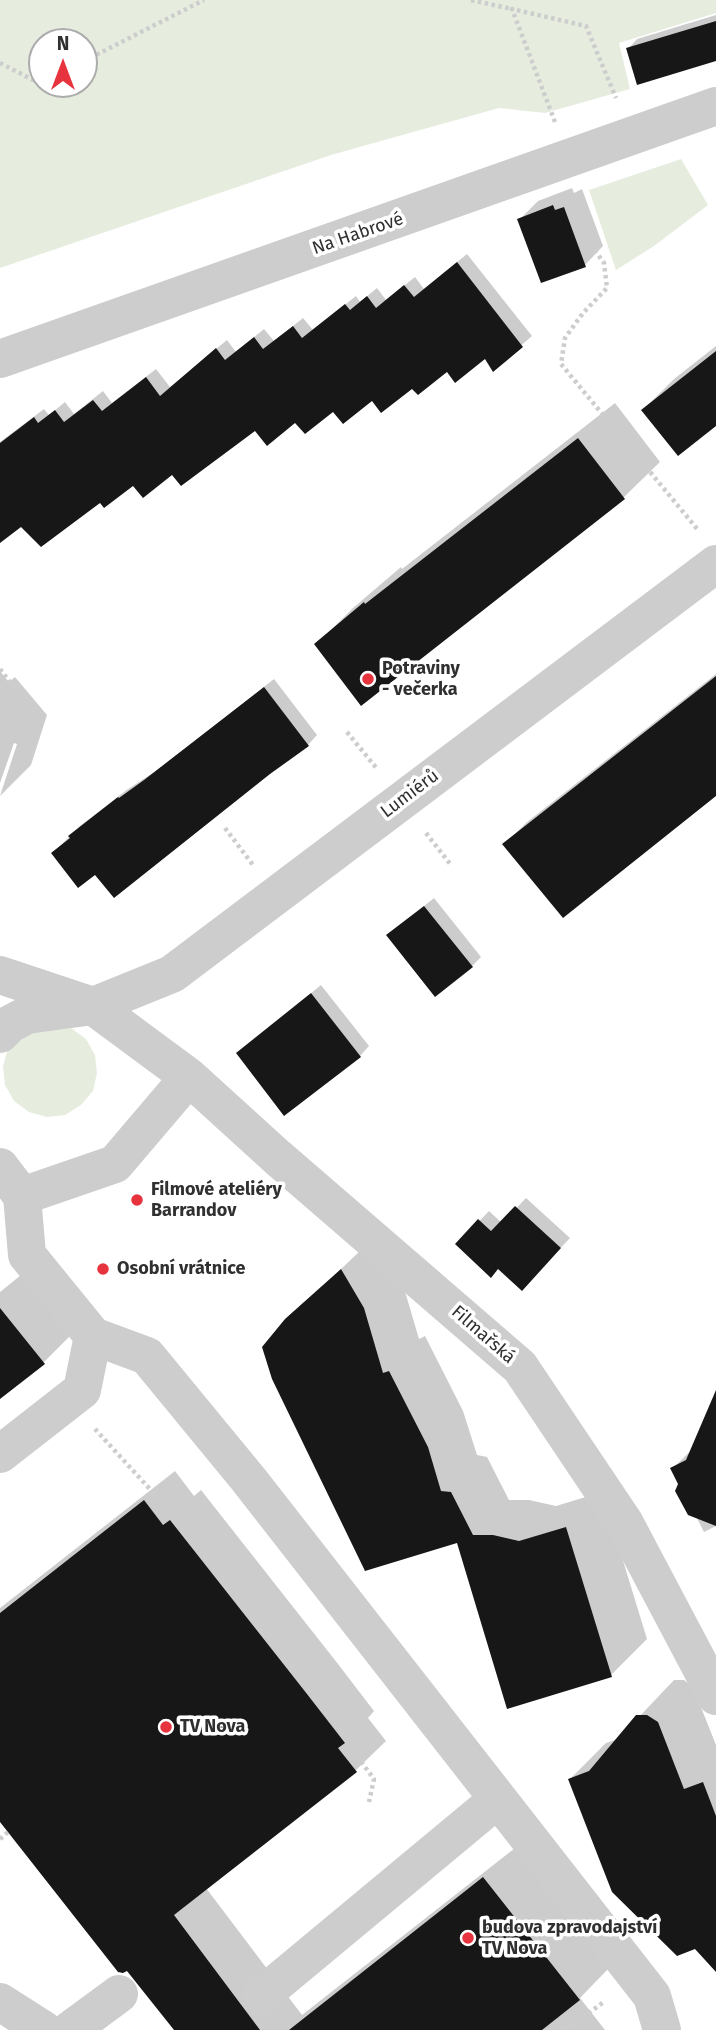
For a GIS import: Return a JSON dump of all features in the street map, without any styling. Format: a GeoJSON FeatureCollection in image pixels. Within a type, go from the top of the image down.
{"type":"FeatureCollection","features":[{"type":"Feature","properties":{"kind":"street","name":"Na Habrové"},"geometry":{"type":"LineString","coordinates":[[0,359],[716,106]]}},
{"type":"Feature","properties":{"kind":"street","name":"Lumiérů"},"geometry":{"type":"LineString","coordinates":[[0,1034],[10,1024],[27,1015],[93,1006],[172,974],[401,801],[708,549]]}},
{"type":"Feature","properties":{"kind":"street","name":"Filmařská"},"geometry":{"type":"LineString","coordinates":[[0,975],[93,1006],[189,1077],[277,1157],[520,1367],[624,1522],[716,1696]]}},
{"type":"Feature","properties":{"kind":"street"},"geometry":{"type":"LineString","coordinates":[[189,1077],[115,1164],[11,1181],[27,1255],[93,1336],[147,1356],[249,1480],[637,1977],[652,1997],[662,2030]]}},
{"type":"Feature","properties":{"kind":"street"},"geometry":{"type":"LineString","coordinates":[[0,1454],[82,1390],[93,1336]]}},
{"type":"Feature","properties":{"kind":"street"},"geometry":{"type":"LineString","coordinates":[[261,1997],[498,1799]]}},
{"type":"Feature","properties":{"kind":"street"},"geometry":{"type":"LineString","coordinates":[[70,2030],[119,1994]]}},
{"type":"Feature","properties":{"kind":"street"},"geometry":{"type":"LineString","coordinates":[[0,2002],[44,2030]]}},
{"type":"Feature","properties":{"kind":"path"},"geometry":{"type":"LineString","coordinates":[[98,54],[204,0]]}},
{"type":"Feature","properties":{"kind":"path"},"geometry":{"type":"LineString","coordinates":[[471,0],[586,26],[632,135]]}},
{"type":"Feature","properties":{"kind":"path"},"geometry":{"type":"LineString","coordinates":[[512,9],[586,238],[604,263],[607,288],[583,313],[565,338],[561,364],[708,549]]}},
{"type":"Feature","properties":{"kind":"path"},"geometry":{"type":"LineString","coordinates":[[0,63],[28,77]]}},
{"type":"Feature","properties":{"kind":"path"},"geometry":{"type":"LineString","coordinates":[[0,669],[42,724]]}},
{"type":"Feature","properties":{"kind":"path"},"geometry":{"type":"LineString","coordinates":[[347,732],[401,801]]}},
{"type":"Feature","properties":{"kind":"path"},"geometry":{"type":"LineString","coordinates":[[225,828],[255,869]]}},
{"type":"Feature","properties":{"kind":"path"},"geometry":{"type":"LineString","coordinates":[[87,1420],[148,1487],[351,1744],[351,1748],[374,1779],[369,1802]]}},
{"type":"Feature","properties":{"kind":"path"},"geometry":{"type":"LineString","coordinates":[[0,1839],[8,1832]]}},
{"type":"Feature","properties":{"kind":"path"},"geometry":{"type":"LineString","coordinates":[[566,2030],[637,1977]]}},
{"type":"Feature","properties":{"kind":"shaded area"},"geometry":{"type":"Polygon","coordinates":[[[0,0],[716,0],[716,13],[619,43],[630,89],[545,113],[499,108],[331,155],[0,268],[0,0]]]}},
{"type":"Feature","properties":{"kind":"shaded area"},"geometry":{"type":"Polygon","coordinates":[[[681,159],[708,205],[654,246],[616,270],[589,190],[681,159]]]}},
{"type":"Feature","properties":{"kind":"shaded area"},"geometry":{"type":"Polygon","coordinates":[[[71,1028],[86,1039],[95,1055],[97,1073],[93,1091],[81,1105],[65,1115],[47,1117],[29,1112],[14,1101],[5,1085],[3,1066],[8,1049],[19,1034],[71,1028]]]}},
{"type":"Feature","properties":{"kind":"building"},"geometry":{"type":"Polygon","coordinates":[[[716,21],[716,61],[637,85],[626,48],[716,21]]]}},
{"type":"Feature","properties":{"kind":"building"},"geometry":{"type":"Polygon","coordinates":[[[553,205],[555,210],[564,207],[586,267],[541,283],[517,219],[553,205]]]}},
{"type":"Feature","properties":{"kind":"building"},"geometry":{"type":"Polygon","coordinates":[[[457,262],[523,347],[493,372],[485,359],[455,383],[447,372],[418,395],[412,389],[381,413],[372,401],[343,424],[333,412],[305,434],[295,423],[267,446],[255,431],[181,486],[172,475],[143,498],[133,486],[104,508],[100,503],[41,547],[21,527],[0,543],[0,443],[34,417],[38,423],[55,410],[64,422],[93,400],[102,411],[146,377],[160,396],[216,348],[225,360],[254,337],[263,349],[293,326],[302,338],[345,304],[350,310],[367,296],[376,308],[404,285],[414,297],[457,262]]]}},
{"type":"Feature","properties":{"kind":"building"},"geometry":{"type":"Polygon","coordinates":[[[716,351],[716,426],[678,456],[641,410],[716,351]]]}},
{"type":"Feature","properties":{"kind":"building"},"geometry":{"type":"Polygon","coordinates":[[[578,438],[625,499],[361,706],[314,644],[364,602],[365,604],[578,438]]]}},
{"type":"Feature","properties":{"kind":"building"},"geometry":{"type":"Polygon","coordinates":[[[716,676],[716,796],[563,918],[502,844],[716,676]]]}},
{"type":"Feature","properties":{"kind":"building"},"geometry":{"type":"Polygon","coordinates":[[[264,687],[309,746],[114,898],[95,875],[78,888],[51,853],[70,838],[68,836],[118,797],[264,687]]]}},
{"type":"Feature","properties":{"kind":"building"},"geometry":{"type":"Polygon","coordinates":[[[424,906],[473,967],[435,997],[386,935],[424,906]]]}},
{"type":"Feature","properties":{"kind":"building"},"geometry":{"type":"Polygon","coordinates":[[[311,993],[361,1057],[284,1116],[236,1053],[311,993]]]}},
{"type":"Feature","properties":{"kind":"building"},"geometry":{"type":"Polygon","coordinates":[[[515,1206],[561,1248],[522,1291],[498,1269],[491,1278],[455,1244],[478,1219],[491,1231],[515,1206]]]}},
{"type":"Feature","properties":{"kind":"building"},"geometry":{"type":"Polygon","coordinates":[[[341,1269],[364,1308],[383,1373],[389,1371],[428,1447],[441,1491],[451,1492],[473,1535],[493,1535],[519,1541],[566,1527],[612,1677],[507,1709],[457,1543],[365,1571],[272,1379],[262,1347],[285,1319],[341,1269]]]}},
{"type":"Feature","properties":{"kind":"building"},"geometry":{"type":"Polygon","coordinates":[[[0,1308],[45,1364],[0,1399],[0,1308]]]}},
{"type":"Feature","properties":{"kind":"building"},"geometry":{"type":"Polygon","coordinates":[[[716,1390],[716,1526],[688,1515],[675,1491],[678,1484],[670,1468],[686,1460],[716,1390]]]}},
{"type":"Feature","properties":{"kind":"building","name":"TV Nova"},"geometry":{"type":"Polygon","coordinates":[[[144,1500],[163,1525],[170,1520],[307,1694],[345,1743],[338,1748],[357,1772],[174,1915],[260,2030],[174,2030],[127,1971],[118,1972],[0,1822],[0,1613],[144,1500]]]}},
{"type":"Feature","properties":{"kind":"building"},"geometry":{"type":"Polygon","coordinates":[[[636,1715],[647,1715],[658,1722],[684,1789],[703,1782],[716,1816],[716,1972],[695,1949],[677,1956],[612,1892],[568,1779],[589,1771],[636,1715]]]}},
{"type":"Feature","properties":{"kind":"building","name":"budova zpravodajství TV Nova"},"geometry":{"type":"Polygon","coordinates":[[[483,1877],[580,2000],[542,2030],[289,2030],[483,1877]]]}},
{"type":"Feature","properties":{"kind":"place","name":"Potraviny - večerka"},"geometry":{"type":"Point","coordinates":[368,679]}},
{"type":"Feature","properties":{"kind":"place","name":"Filmové ateliéry Barrandov"},"geometry":{"type":"Point","coordinates":[137,1200]}},
{"type":"Feature","properties":{"kind":"place","name":"Osobní vrátnice"},"geometry":{"type":"Point","coordinates":[103,1269]}},
{"type":"Feature","properties":{"kind":"place","name":"TV Nova"},"geometry":{"type":"Point","coordinates":[166,1727]}},
{"type":"Feature","properties":{"kind":"place","name":"budova zpravodajství TV Nova"},"geometry":{"type":"Point","coordinates":[468,1938]}}]}
